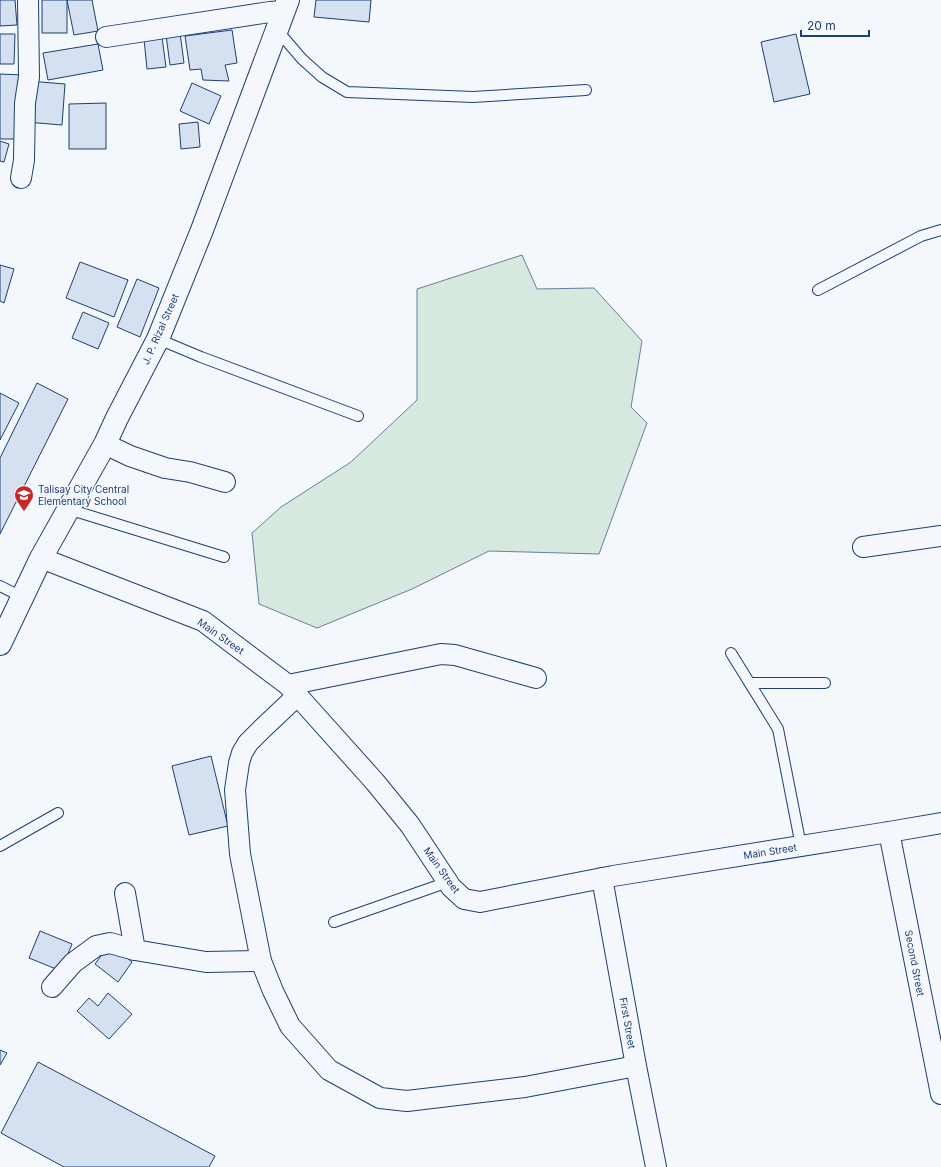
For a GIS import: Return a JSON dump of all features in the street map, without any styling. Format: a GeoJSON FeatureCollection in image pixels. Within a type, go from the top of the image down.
{"type":"FeatureCollection","features":[{"type":"Feature","properties":{"kind":"street"},"geometry":{"type":"LineString","coordinates":[[21,178],[24,160],[25,103],[28,77],[28,0]]}},
{"type":"Feature","properties":{"kind":"street"},"geometry":{"type":"LineString","coordinates":[[106,37],[270,12],[283,14]]}},
{"type":"Feature","properties":{"kind":"street","name":"J. P. Rizal Street"},"geometry":{"type":"LineString","coordinates":[[0,644],[41,558],[105,444],[158,339],[199,237],[283,14]]}},
{"type":"Feature","properties":{"kind":"street"},"geometry":{"type":"LineString","coordinates":[[105,444],[130,456],[165,468],[190,472],[225,482]]}},
{"type":"Feature","properties":{"kind":"street"},"geometry":{"type":"LineString","coordinates":[[863,547],[941,536]]}},
{"type":"Feature","properties":{"kind":"street","name":"Main Street"},"geometry":{"type":"LineString","coordinates":[[41,558],[203,620],[293,690],[375,782],[410,825],[448,882],[464,899],[480,902],[602,878],[941,823]]}},
{"type":"Feature","properties":{"kind":"street"},"geometry":{"type":"LineString","coordinates":[[536,678],[455,655],[441,654],[293,690],[248,743],[242,753],[235,790],[240,854],[261,960],[273,991],[290,1026],[329,1070],[380,1098],[407,1102],[525,1087],[636,1066]]}},
{"type":"Feature","properties":{"kind":"street","name":"Second Street"},"geometry":{"type":"LineString","coordinates":[[889,832],[941,1094]]}},
{"type":"Feature","properties":{"kind":"street","name":"First Street"},"geometry":{"type":"LineString","coordinates":[[602,878],[656,1167]]}},
{"type":"Feature","properties":{"kind":"street"},"geometry":{"type":"LineString","coordinates":[[125,893],[135,950]]}},
{"type":"Feature","properties":{"kind":"street"},"geometry":{"type":"LineString","coordinates":[[52,987],[73,963],[96,946],[110,943],[135,950],[206,962],[261,960]]}},
{"type":"Feature","properties":{"kind":"lane"},"geometry":{"type":"LineString","coordinates":[[283,14],[302,59],[322,77],[347,92],[473,98],[586,90]]}},
{"type":"Feature","properties":{"kind":"lane"},"geometry":{"type":"LineString","coordinates":[[818,290],[921,236],[941,230]]}},
{"type":"Feature","properties":{"kind":"lane"},"geometry":{"type":"LineString","coordinates":[[158,339],[201,357],[358,416]]}},
{"type":"Feature","properties":{"kind":"lane"},"geometry":{"type":"LineString","coordinates":[[68,509],[224,557]]}},
{"type":"Feature","properties":{"kind":"lane"},"geometry":{"type":"LineString","coordinates":[[0,586],[22,597]]}},
{"type":"Feature","properties":{"kind":"lane"},"geometry":{"type":"LineString","coordinates":[[731,653],[778,729],[801,846]]}},
{"type":"Feature","properties":{"kind":"lane"},"geometry":{"type":"LineString","coordinates":[[750,683],[824,683]]}},
{"type":"Feature","properties":{"kind":"lane"},"geometry":{"type":"LineString","coordinates":[[0,846],[58,813]]}},
{"type":"Feature","properties":{"kind":"lane"},"geometry":{"type":"LineString","coordinates":[[334,922],[448,882]]}},
{"type":"Feature","properties":{"kind":"shaded area"},"geometry":{"type":"Polygon","coordinates":[[[522,255],[537,289],[594,288],[642,341],[631,407],[647,423],[599,554],[489,551],[412,589],[317,628],[259,604],[252,533],[281,507],[351,462],[417,400],[417,289],[522,255]]]}},
{"type":"Feature","properties":{"kind":"building"},"geometry":{"type":"Polygon","coordinates":[[[0,0],[15,0],[17,25],[0,26],[0,0]]]}},
{"type":"Feature","properties":{"kind":"building"},"geometry":{"type":"Polygon","coordinates":[[[42,0],[67,0],[67,33],[42,33],[42,0]]]}},
{"type":"Feature","properties":{"kind":"building"},"geometry":{"type":"Polygon","coordinates":[[[67,0],[92,0],[98,31],[74,35],[67,0]]]}},
{"type":"Feature","properties":{"kind":"building"},"geometry":{"type":"Polygon","coordinates":[[[316,0],[371,0],[369,22],[314,17],[316,0]]]}},
{"type":"Feature","properties":{"kind":"building"},"geometry":{"type":"Polygon","coordinates":[[[232,30],[237,63],[225,65],[229,81],[203,80],[201,69],[190,70],[185,36],[232,30]]]}},
{"type":"Feature","properties":{"kind":"building"},"geometry":{"type":"Polygon","coordinates":[[[180,33],[184,63],[170,65],[166,35],[180,33]]]}},
{"type":"Feature","properties":{"kind":"building"},"geometry":{"type":"Polygon","coordinates":[[[0,34],[15,34],[14,64],[0,64],[0,34]]]}},
{"type":"Feature","properties":{"kind":"building"},"geometry":{"type":"Polygon","coordinates":[[[796,34],[810,94],[774,102],[761,42],[796,34]]]}},
{"type":"Feature","properties":{"kind":"building"},"geometry":{"type":"Polygon","coordinates":[[[162,37],[166,67],[147,69],[144,39],[162,37]]]}},
{"type":"Feature","properties":{"kind":"building"},"geometry":{"type":"Polygon","coordinates":[[[98,44],[103,70],[48,80],[43,53],[98,44]]]}},
{"type":"Feature","properties":{"kind":"building"},"geometry":{"type":"Polygon","coordinates":[[[0,74],[23,75],[23,139],[0,139],[0,74]]]}},
{"type":"Feature","properties":{"kind":"building"},"geometry":{"type":"Polygon","coordinates":[[[29,81],[65,84],[62,125],[26,122],[29,81]]]}},
{"type":"Feature","properties":{"kind":"building"},"geometry":{"type":"Polygon","coordinates":[[[192,83],[221,96],[209,124],[180,111],[192,83]]]}},
{"type":"Feature","properties":{"kind":"building"},"geometry":{"type":"Polygon","coordinates":[[[106,103],[106,149],[69,149],[69,104],[106,103]]]}},
{"type":"Feature","properties":{"kind":"building"},"geometry":{"type":"Polygon","coordinates":[[[198,122],[200,147],[181,149],[179,124],[198,122]]]}},
{"type":"Feature","properties":{"kind":"building"},"geometry":{"type":"Polygon","coordinates":[[[0,141],[9,144],[4,162],[0,161],[0,141]]]}},
{"type":"Feature","properties":{"kind":"building"},"geometry":{"type":"Polygon","coordinates":[[[80,262],[128,280],[114,317],[66,298],[80,262]]]}},
{"type":"Feature","properties":{"kind":"building"},"geometry":{"type":"Polygon","coordinates":[[[0,265],[14,269],[4,303],[0,301],[0,265]]]}},
{"type":"Feature","properties":{"kind":"building"},"geometry":{"type":"Polygon","coordinates":[[[137,279],[159,288],[140,337],[117,327],[137,279]]]}},
{"type":"Feature","properties":{"kind":"building"},"geometry":{"type":"Polygon","coordinates":[[[83,312],[109,323],[98,349],[72,338],[83,312]]]}},
{"type":"Feature","properties":{"kind":"building"},"geometry":{"type":"Polygon","coordinates":[[[37,383],[68,399],[0,534],[0,458],[37,383]]]}},
{"type":"Feature","properties":{"kind":"building"},"geometry":{"type":"Polygon","coordinates":[[[0,393],[19,403],[0,440],[0,393]]]}},
{"type":"Feature","properties":{"kind":"building"},"geometry":{"type":"Polygon","coordinates":[[[211,756],[228,826],[189,835],[172,766],[211,756]]]}},
{"type":"Feature","properties":{"kind":"building"},"geometry":{"type":"Polygon","coordinates":[[[40,931],[72,944],[61,971],[29,958],[40,931]]]}},
{"type":"Feature","properties":{"kind":"building"},"geometry":{"type":"Polygon","coordinates":[[[110,944],[132,962],[118,982],[95,964],[110,944]]]}},
{"type":"Feature","properties":{"kind":"building"},"geometry":{"type":"Polygon","coordinates":[[[108,993],[132,1014],[109,1039],[77,1011],[89,998],[98,1006],[108,993]]]}},
{"type":"Feature","properties":{"kind":"building"},"geometry":{"type":"Polygon","coordinates":[[[0,1050],[7,1053],[0,1065],[0,1050]]]}},
{"type":"Feature","properties":{"kind":"building"},"geometry":{"type":"Polygon","coordinates":[[[38,1062],[215,1156],[209,1167],[64,1167],[1,1133],[38,1062]]]}},
{"type":"Feature","properties":{"kind":"place","name":"Talisay City Central Elementary School"},"geometry":{"type":"Point","coordinates":[24,512]}}]}
